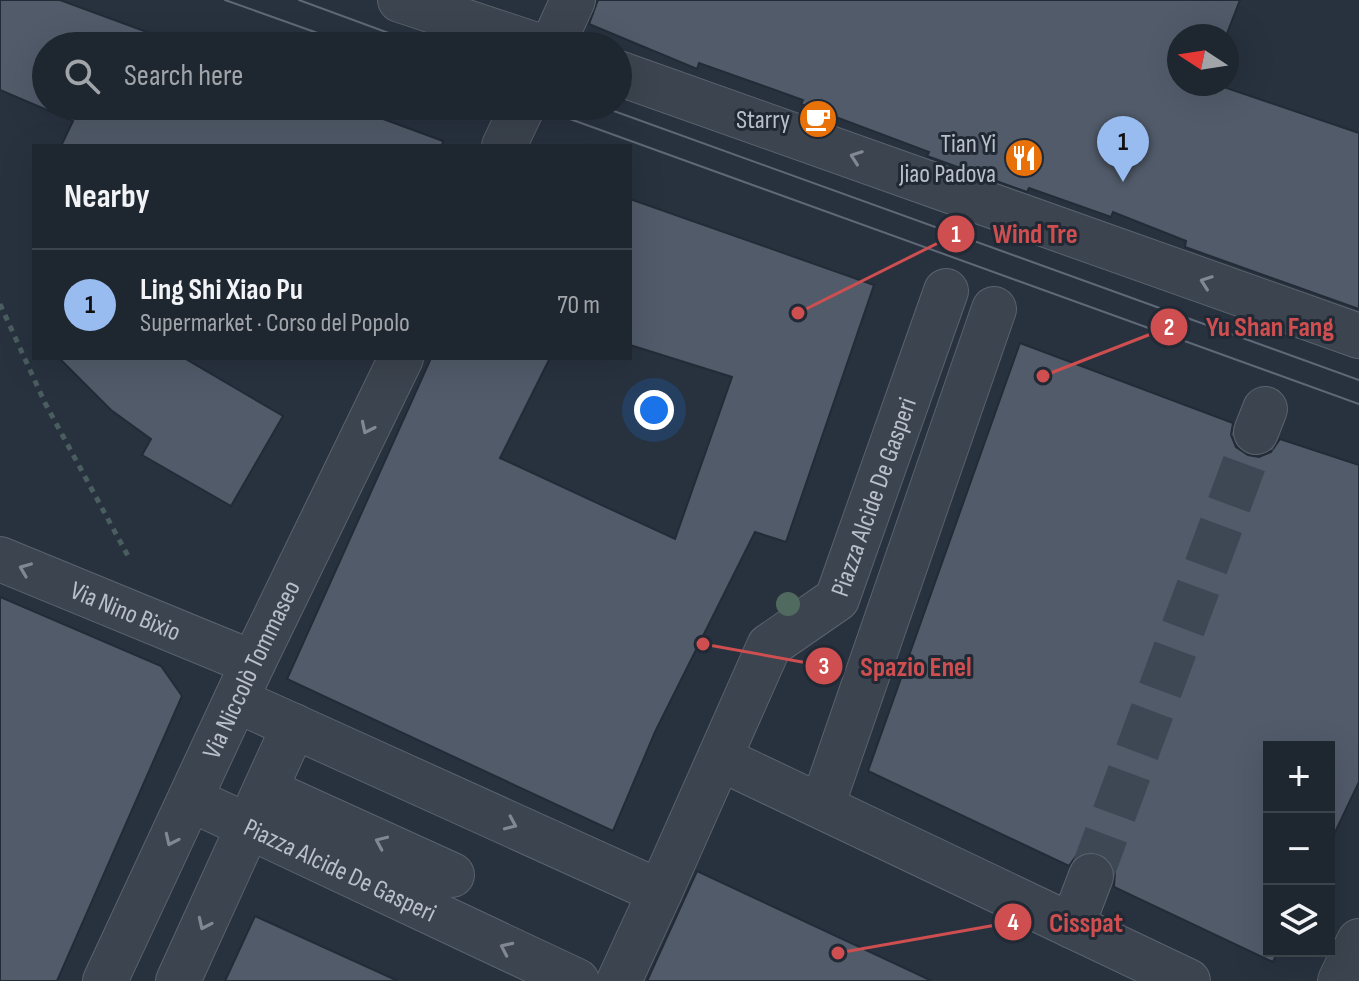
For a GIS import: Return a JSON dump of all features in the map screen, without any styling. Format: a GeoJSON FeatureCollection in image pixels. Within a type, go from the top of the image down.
{"type":"FeatureCollection","features":[{"type":"Feature","properties":{"kind":"street"},"geometry":{"type":"LineString","coordinates":[[400,0],[497,32]]}},
{"type":"Feature","properties":{"kind":"street"},"geometry":{"type":"LineString","coordinates":[[558,32],[573,0]]}},
{"type":"Feature","properties":{"kind":"street"},"geometry":{"type":"LineString","coordinates":[[632,78],[1359,336]]}},
{"type":"Feature","properties":{"kind":"street"},"geometry":{"type":"LineString","coordinates":[[505,144],[516,120]]}},
{"type":"Feature","properties":{"kind":"street","name":"Piazza Alcide De Gasperi"},"geometry":{"type":"LineString","coordinates":[[619,981],[769,646],[837,599],[946,291]]}},
{"type":"Feature","properties":{"kind":"street","name":"Piazza Alcide De Gasperi"},"geometry":{"type":"LineString","coordinates":[[822,806],[994,309]]}},
{"type":"Feature","properties":{"kind":"street","name":"Via Niccolò Tommaseo"},"geometry":{"type":"LineString","coordinates":[[105,981],[244,681],[400,360]]}},
{"type":"Feature","properties":{"kind":"street","name":"Via Nino Bixio"},"geometry":{"type":"LineString","coordinates":[[0,559],[244,681]]}},
{"type":"Feature","properties":{"kind":"street"},"geometry":{"type":"LineString","coordinates":[[244,681],[289,739],[470,836]]}},
{"type":"Feature","properties":{"kind":"street"},"geometry":{"type":"LineString","coordinates":[[178,981],[289,739]]}},
{"type":"Feature","properties":{"kind":"street"},"geometry":{"type":"LineString","coordinates":[[289,739],[660,892]]}},
{"type":"Feature","properties":{"kind":"street"},"geometry":{"type":"LineString","coordinates":[[721,759],[1188,981]]}},
{"type":"Feature","properties":{"kind":"street","name":"Piazza Alcide De Gasperi"},"geometry":{"type":"LineString","coordinates":[[190,799],[257,809],[577,981]]}},
{"type":"Feature","properties":{"kind":"street"},"geometry":{"type":"LineString","coordinates":[[257,809],[452,875]]}},
{"type":"Feature","properties":{"kind":"street"},"geometry":{"type":"LineString","coordinates":[[1072,926],[1091,876]]}},
{"type":"Feature","properties":{"kind":"street"},"geometry":{"type":"LineString","coordinates":[[1340,981],[1359,941]]}},
{"type":"Feature","properties":{"kind":"path"},"geometry":{"type":"LineString","coordinates":[[0,304],[45,403],[135,570]]}},
{"type":"Feature","properties":{"kind":"building"},"geometry":{"type":"Polygon","coordinates":[[[0,0],[60,0],[147,32],[32,32],[32,104],[0,90],[0,0]]]}},
{"type":"Feature","properties":{"kind":"building"},"geometry":{"type":"Polygon","coordinates":[[[598,0],[1240,0],[1231,24],[1167,24],[1167,96],[1239,96],[1239,92],[1359,133],[1359,309],[1185,247],[1186,241],[1113,212],[1111,217],[1029,188],[1027,192],[927,156],[929,152],[801,104],[803,100],[699,63],[697,69],[632,42],[632,32],[608,32],[589,24],[598,0]]]}},
{"type":"Feature","properties":{"kind":"building"},"geometry":{"type":"Polygon","coordinates":[[[71,120],[386,120],[443,141],[442,144],[62,144],[73,121],[71,120]]]}},
{"type":"Feature","properties":{"kind":"building"},"geometry":{"type":"Polygon","coordinates":[[[632,200],[874,285],[786,542],[755,532],[655,732],[613,831],[287,679],[430,360],[549,360],[500,458],[675,539],[732,377],[632,346],[632,200]]]}},
{"type":"Feature","properties":{"kind":"building"},"geometry":{"type":"Polygon","coordinates":[[[1020,343],[1233,423],[1231,435],[1236,447],[1248,455],[1259,457],[1271,452],[1280,439],[1359,465],[1359,782],[1335,832],[1335,741],[1263,741],[1263,957],[1275,957],[1273,962],[1114,887],[1115,871],[1111,861],[1101,853],[1086,852],[1076,856],[1069,866],[868,771],[1020,343]]]}},
{"type":"Feature","properties":{"kind":"building"},"geometry":{"type":"Polygon","coordinates":[[[61,360],[187,360],[283,416],[231,506],[142,455],[151,439],[111,410],[61,360]]]}},
{"type":"Feature","properties":{"kind":"building"},"geometry":{"type":"Polygon","coordinates":[[[0,597],[161,666],[182,696],[57,981],[0,981],[0,597]]]}},
{"type":"Feature","properties":{"kind":"building"},"geometry":{"type":"Polygon","coordinates":[[[697,871],[774,907],[932,981],[647,981],[697,871]]]}},
{"type":"Feature","properties":{"kind":"building"},"geometry":{"type":"Polygon","coordinates":[[[255,916],[398,981],[225,981],[255,916]]]}},
{"type":"Feature","properties":{"kind":"tunnel"},"geometry":{"type":"LineString","coordinates":[[1091,876],[1256,432]]}},
{"type":"Feature","properties":{"kind":"tram line"},"geometry":{"type":"LineString","coordinates":[[225,0],[315,32]]}},
{"type":"Feature","properties":{"kind":"tram line"},"geometry":{"type":"LineString","coordinates":[[299,0],[386,32]]}},
{"type":"Feature","properties":{"kind":"tram line"},"geometry":{"type":"LineString","coordinates":[[632,118],[1359,380]]}},
{"type":"Feature","properties":{"kind":"tram line"},"geometry":{"type":"LineString","coordinates":[[573,120],[1359,404]]}},
{"type":"Feature","properties":{"kind":"place","name":"Starry"},"geometry":{"type":"Point","coordinates":[818,119]}},
{"type":"Feature","properties":{"kind":"place","name":"Tian Yi Jiao Padova"},"geometry":{"type":"Point","coordinates":[1024,158]}},
{"type":"Feature","properties":{"kind":"place","name":"Ling Shi Xiao Pu"},"geometry":{"type":"Point","coordinates":[1123,182]}},
{"type":"Feature","properties":{"kind":"place","name":"Wind Tre"},"geometry":{"type":"Point","coordinates":[798,313]}},
{"type":"Feature","properties":{"kind":"place","name":"Yu Shan Fang"},"geometry":{"type":"Point","coordinates":[1043,376]}},
{"type":"Feature","properties":{"kind":"place","name":"Spazio Enel"},"geometry":{"type":"Point","coordinates":[703,644]}},
{"type":"Feature","properties":{"kind":"place","name":"Cisspat"},"geometry":{"type":"Point","coordinates":[838,953]}}]}
